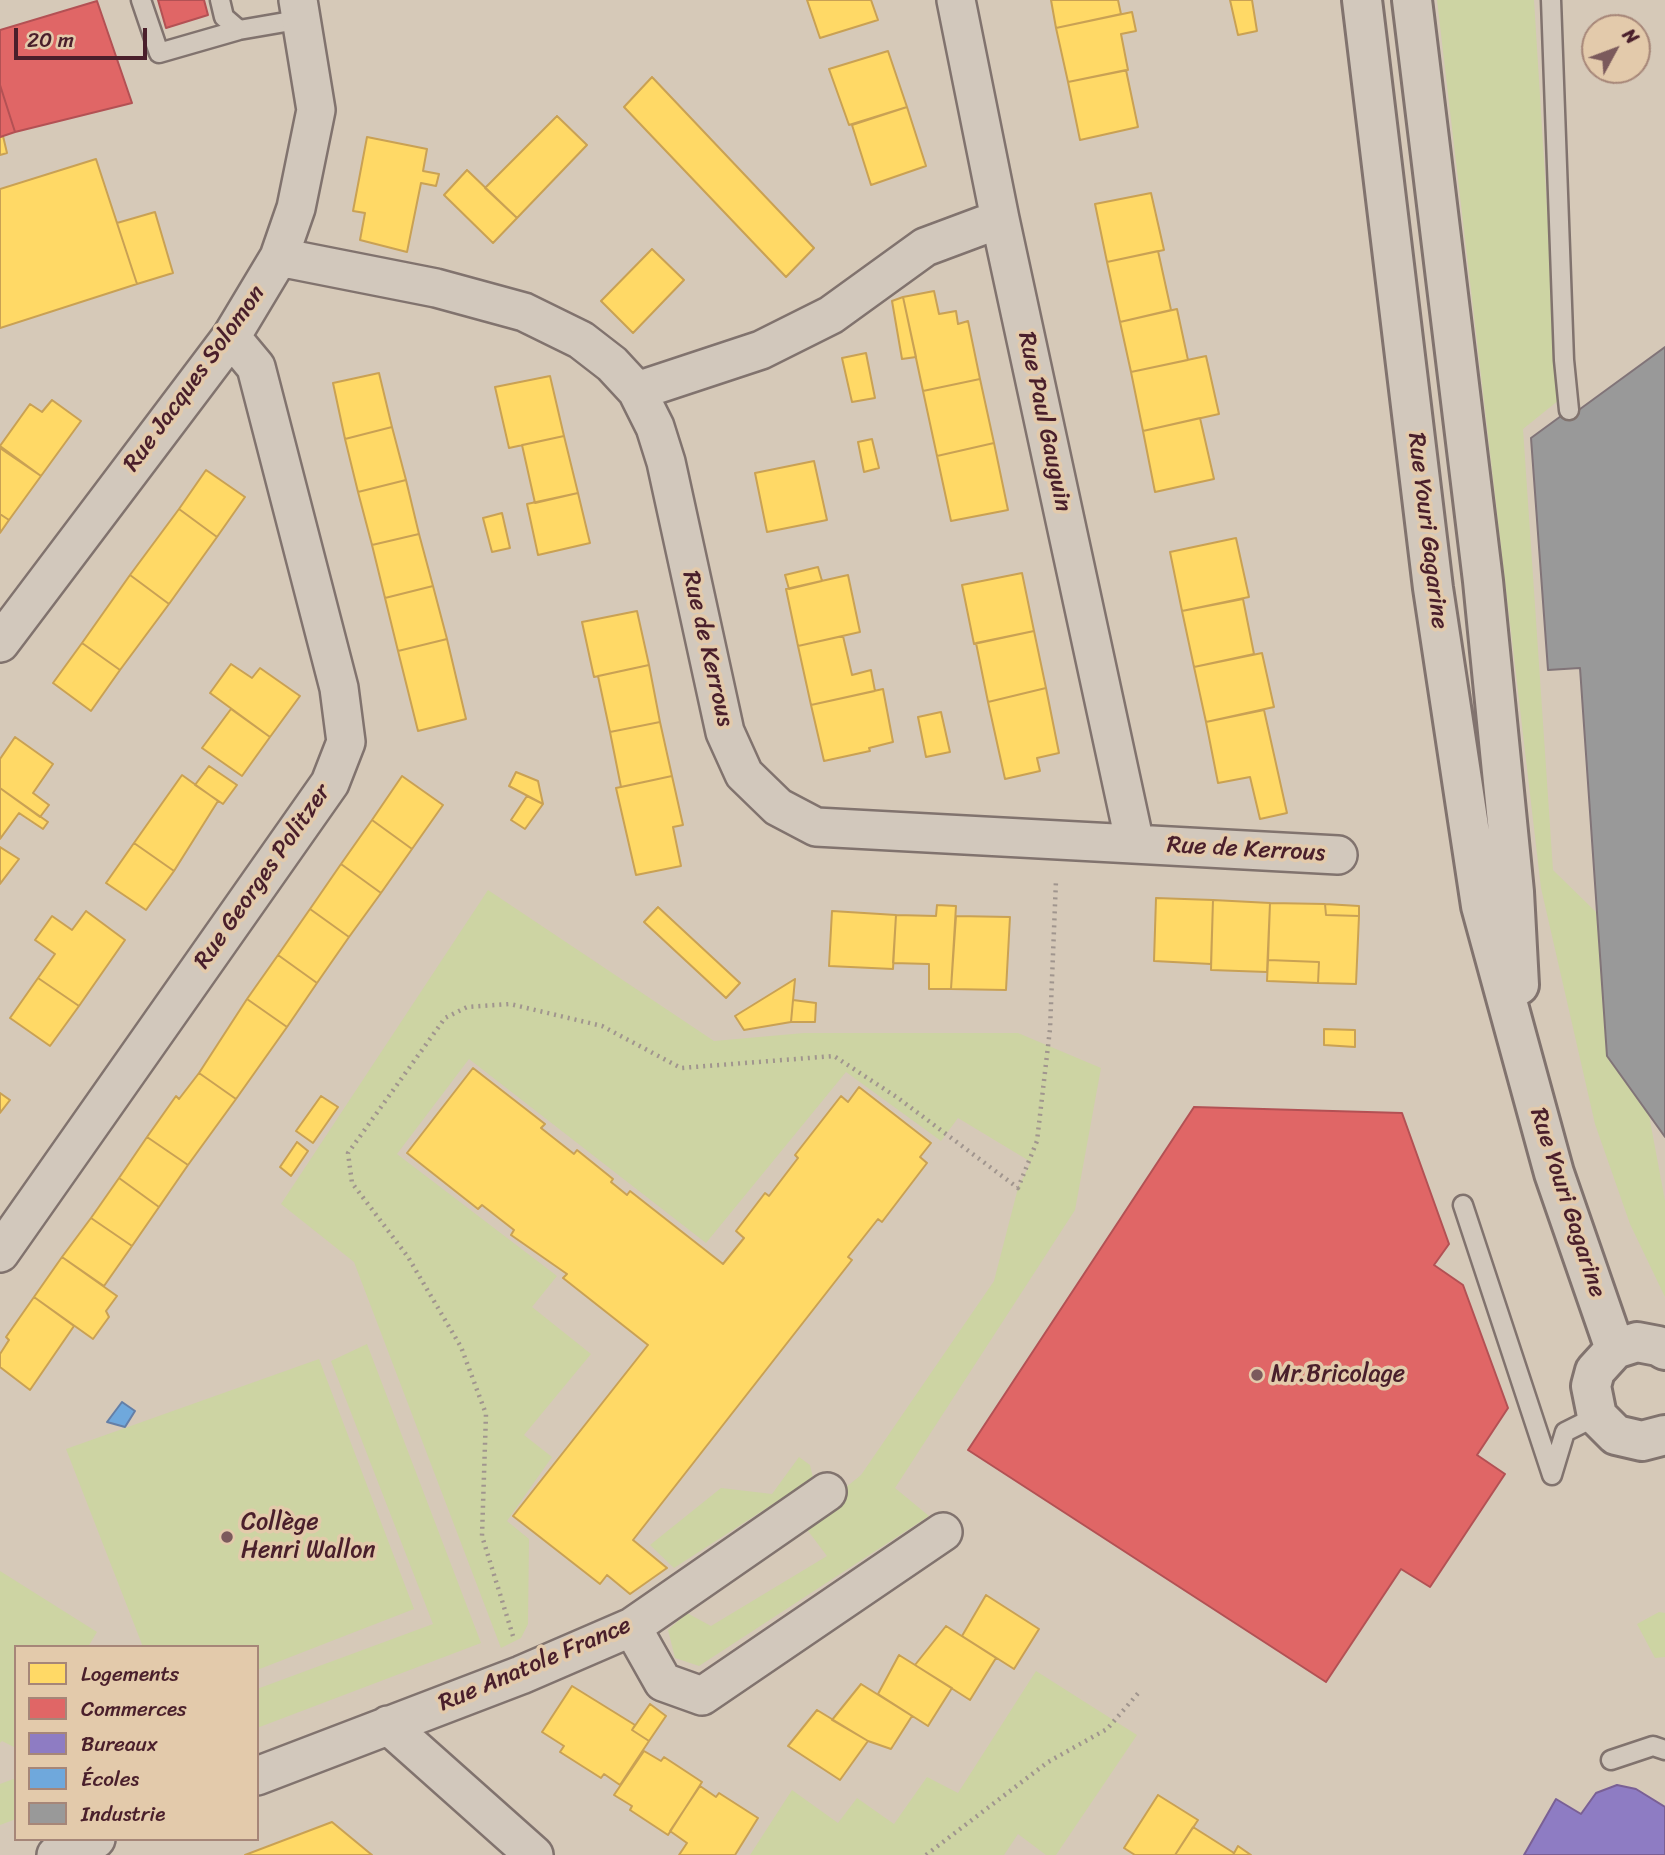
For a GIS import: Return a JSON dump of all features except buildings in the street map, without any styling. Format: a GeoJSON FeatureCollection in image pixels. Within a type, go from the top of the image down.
{"type":"FeatureCollection","features":[{"type":"Feature","properties":{"kind":"street","name":"Rue Paul Gauguin"},"geometry":{"type":"LineString","coordinates":[[956,0],[1000,219],[1135,844]]}},
{"type":"Feature","properties":{"kind":"street","name":"Rue Youri Gagarine"},"geometry":{"type":"LineString","coordinates":[[1362,0],[1433,588],[1481,906],[1554,1173],[1615,1349]]}},
{"type":"Feature","properties":{"kind":"street","name":"Rue Youri Gagarine"},"geometry":{"type":"LineString","coordinates":[[1412,0],[1483,581],[1514,892],[1522,1057]]}},
{"type":"Feature","properties":{"kind":"street","name":"Rue Jacques Solomon"},"geometry":{"type":"LineString","coordinates":[[0,643],[230,337],[279,257],[296,208],[316,110],[300,9]]}},
{"type":"Feature","properties":{"kind":"street"},"geometry":{"type":"LineString","coordinates":[[637,391],[761,350],[831,314],[925,247],[1000,219]]}},
{"type":"Feature","properties":{"kind":"street","name":"Rue de Kerrous"},"geometry":{"type":"LineString","coordinates":[[279,257],[436,288],[524,312],[581,340],[612,363],[637,391],[655,427],[666,462],[724,732],[744,774],[778,807],[816,827],[1338,855]]}},
{"type":"Feature","properties":{"kind":"street","name":"Rue Georges Politzer"},"geometry":{"type":"LineString","coordinates":[[0,1253],[330,783],[346,742],[339,688],[256,367],[230,337]]}},
{"type":"Feature","properties":{"kind":"street"},"geometry":{"type":"LineString","coordinates":[[1665,1350],[1637,1342],[1615,1349],[1595,1371],[1592,1402],[1605,1427],[1628,1440],[1642,1441],[1665,1435]]}},
{"type":"Feature","properties":{"kind":"street","name":"Rue Anatole France"},"geometry":{"type":"LineString","coordinates":[[259,1775],[521,1675],[632,1627],[827,1492]]}},
{"type":"Feature","properties":{"kind":"street"},"geometry":{"type":"LineString","coordinates":[[632,1627],[663,1682],[702,1696],[943,1532]]}},
{"type":"Feature","properties":{"kind":"street"},"geometry":{"type":"LineString","coordinates":[[388,1725],[534,1855]]}},
{"type":"Feature","properties":{"kind":"street"},"geometry":{"type":"LineString","coordinates":[[56,1855],[91,1841]]}},
{"type":"Feature","properties":{"kind":"lane"},"geometry":{"type":"LineString","coordinates":[[141,0],[159,53],[300,9]]}},
{"type":"Feature","properties":{"kind":"lane"},"geometry":{"type":"LineString","coordinates":[[220,0],[224,17],[239,30]]}},
{"type":"Feature","properties":{"kind":"lane"},"geometry":{"type":"LineString","coordinates":[[1551,0],[1564,360],[1569,410]]}},
{"type":"Feature","properties":{"kind":"lane"},"geometry":{"type":"LineString","coordinates":[[1463,1205],[1552,1475],[1565,1432],[1597,1416]]}},
{"type":"Feature","properties":{"kind":"lane"},"geometry":{"type":"LineString","coordinates":[[1611,1760],[1653,1746],[1665,1750]]}},
{"type":"Feature","properties":{"kind":"path"},"geometry":{"type":"LineString","coordinates":[[521,1675],[513,1636],[482,1536],[486,1414],[461,1347],[408,1257],[352,1183],[348,1153],[444,1018],[467,1007],[510,1004],[603,1026],[681,1068],[834,1056],[898,1098],[1018,1188],[1037,1141],[1050,1030],[1058,840]]}},
{"type":"Feature","properties":{"kind":"path"},"geometry":{"type":"LineString","coordinates":[[926,1855],[1048,1762],[1107,1729],[1141,1690]]}},
{"type":"Feature","properties":{"kind":"green space"},"geometry":{"type":"Polygon","coordinates":[[[1437,0],[1534,0],[1559,400],[1523,429],[1553,870],[1597,913],[1607,1056],[1649,1115],[1665,1201],[1665,1297],[1630,1224],[1595,1124],[1541,888],[1437,0]]]}},
{"type":"Feature","properties":{"kind":"green space"},"geometry":{"type":"Polygon","coordinates":[[[488,890],[714,1041],[804,1033],[1018,1033],[1101,1068],[1075,1210],[895,1488],[929,1516],[699,1666],[675,1658],[668,1630],[687,1613],[711,1626],[827,1556],[802,1523],[861,1475],[994,1281],[1018,1188],[1031,1162],[958,1118],[941,1141],[846,1072],[706,1243],[469,1059],[397,1154],[557,1276],[532,1307],[591,1354],[524,1435],[552,1457],[507,1521],[529,1539],[528,1624],[521,1638],[501,1648],[354,1262],[281,1204],[488,890]]]}},
{"type":"Feature","properties":{"kind":"green space"},"geometry":{"type":"Polygon","coordinates":[[[367,1344],[481,1643],[259,1727],[259,1688],[433,1624],[331,1361],[367,1344]]]}},
{"type":"Feature","properties":{"kind":"green space"},"geometry":{"type":"Polygon","coordinates":[[[319,1359],[414,1609],[259,1669],[259,1645],[142,1645],[66,1449],[319,1359]]]}},
{"type":"Feature","properties":{"kind":"green space"},"geometry":{"type":"Polygon","coordinates":[[[799,1457],[810,1465],[813,1478],[674,1568],[650,1545],[721,1488],[772,1494],[799,1457]]]}},
{"type":"Feature","properties":{"kind":"green space"},"geometry":{"type":"Polygon","coordinates":[[[0,1571],[97,1632],[89,1645],[14,1645],[14,1747],[2,1741],[0,1743],[0,1571]]]}},
{"type":"Feature","properties":{"kind":"green space"},"geometry":{"type":"Polygon","coordinates":[[[1659,1612],[1665,1613],[1665,1657],[1655,1658],[1637,1624],[1659,1612]]]}},
{"type":"Feature","properties":{"kind":"green space"},"geometry":{"type":"Polygon","coordinates":[[[1036,1671],[1137,1735],[1056,1855],[1046,1855],[1018,1834],[1004,1855],[750,1855],[792,1790],[838,1823],[857,1798],[894,1824],[927,1777],[958,1793],[1036,1671]]]}},
{"type":"Feature","properties":{"kind":"green space"},"geometry":{"type":"Polygon","coordinates":[[[14,1779],[14,1820],[0,1825],[0,1784],[14,1779]]]}},
{"type":"Feature","properties":{"kind":"place","name":"Mr.Bricolage"},"geometry":{"type":"Point","coordinates":[1257,1375]}},
{"type":"Feature","properties":{"kind":"place","name":"Collège Henri Wallon"},"geometry":{"type":"Point","coordinates":[227,1537]}}]}
